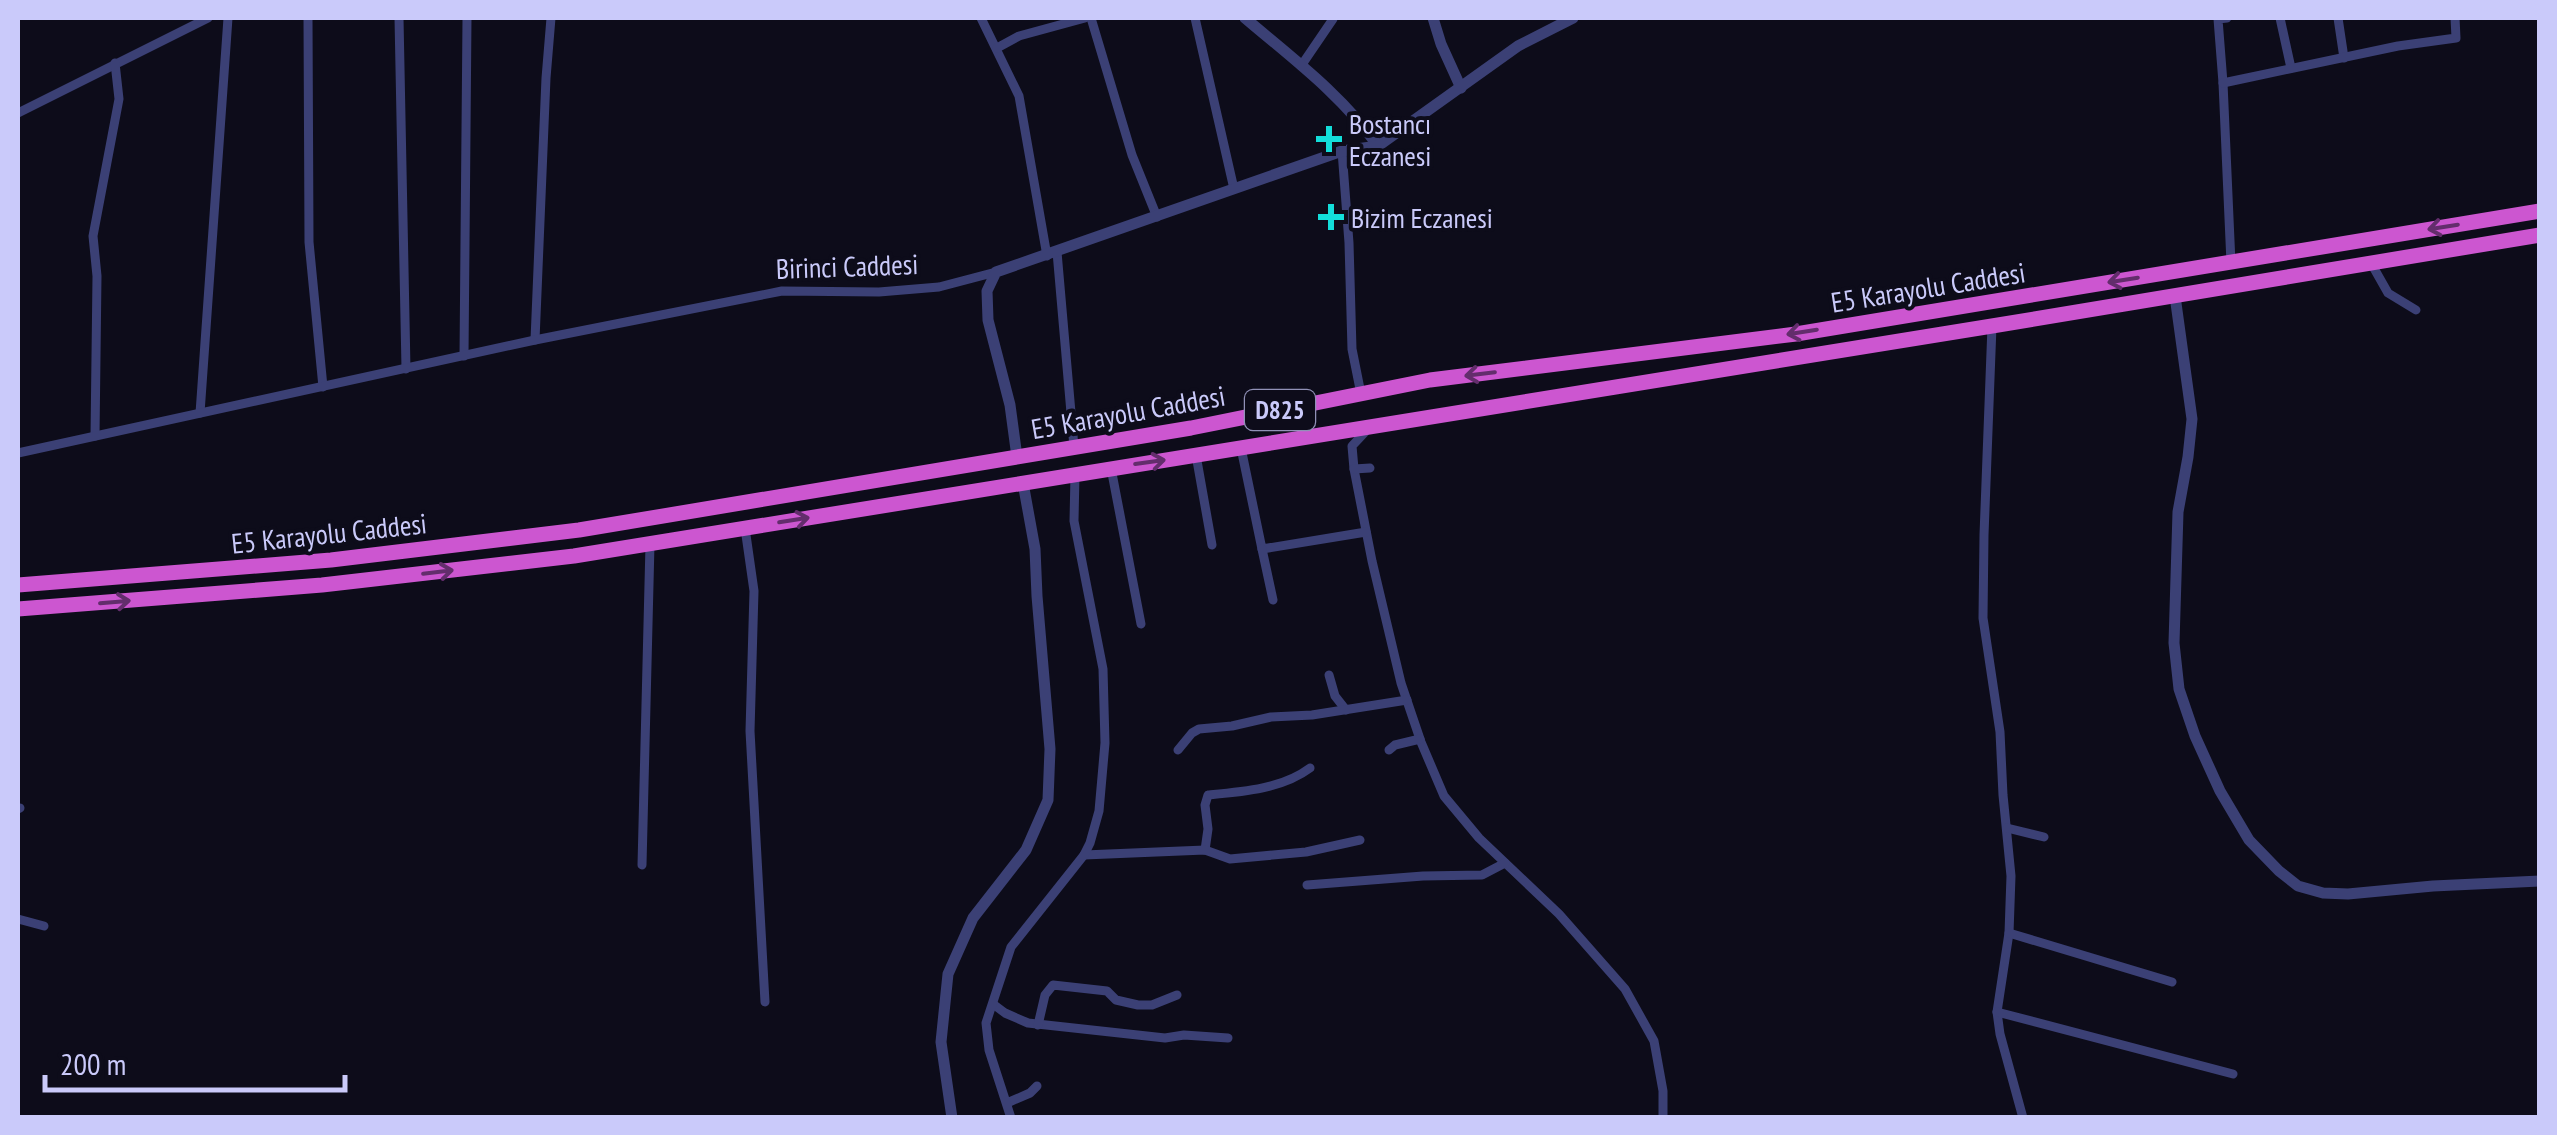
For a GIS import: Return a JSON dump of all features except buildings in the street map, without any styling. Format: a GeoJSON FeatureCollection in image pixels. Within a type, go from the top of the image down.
{"type":"FeatureCollection","features":[{"type":"Feature","properties":{"kind":"highway","name":"E5 Karayolu Caddesi"},"geometry":{"type":"LineString","coordinates":[[18,585],[330,560],[579,530],[1191,428],[1430,380],[1796,334],[2540,211]]}},
{"type":"Feature","properties":{"kind":"highway","name":"E5 Karayolu Caddesi"},"geometry":{"type":"LineString","coordinates":[[18,610],[322,585],[574,556],[2540,235]]}},
{"type":"Feature","properties":{"kind":"highway"},"geometry":{"type":"LineString","coordinates":[[1368,392],[1375,426]]}},
{"type":"Feature","properties":{"kind":"highway"},"geometry":{"type":"LineString","coordinates":[[1338,398],[1343,432]]}},
{"type":"Feature","properties":{"kind":"street"},"geometry":{"type":"LineString","coordinates":[[18,113],[208,18]]}},
{"type":"Feature","properties":{"kind":"street"},"geometry":{"type":"LineString","coordinates":[[200,413],[228,18]]}},
{"type":"Feature","properties":{"kind":"street"},"geometry":{"type":"LineString","coordinates":[[308,18],[309,242],[322,387]]}},
{"type":"Feature","properties":{"kind":"street"},"geometry":{"type":"LineString","coordinates":[[399,18],[406,368]]}},
{"type":"Feature","properties":{"kind":"street"},"geometry":{"type":"LineString","coordinates":[[464,356],[467,18]]}},
{"type":"Feature","properties":{"kind":"street"},"geometry":{"type":"LineString","coordinates":[[535,340],[552,18]]}},
{"type":"Feature","properties":{"kind":"street"},"geometry":{"type":"LineString","coordinates":[[982,18],[1020,96],[1052,254],[1074,448]]}},
{"type":"Feature","properties":{"kind":"street"},"geometry":{"type":"LineString","coordinates":[[997,48],[1019,36],[1088,18],[1132,155],[1158,216]]}},
{"type":"Feature","properties":{"kind":"street"},"geometry":{"type":"LineString","coordinates":[[1195,18],[1234,189]]}},
{"type":"Feature","properties":{"kind":"street"},"geometry":{"type":"LineString","coordinates":[[1245,18],[1359,119],[1378,146]]}},
{"type":"Feature","properties":{"kind":"street"},"geometry":{"type":"LineString","coordinates":[[1433,18],[1461,88]]}},
{"type":"Feature","properties":{"kind":"street","name":"Birinci Caddesi"},"geometry":{"type":"LineString","coordinates":[[18,452],[782,291],[878,292],[939,287],[996,272],[1342,151],[1378,146],[1518,46],[1572,18]]}},
{"type":"Feature","properties":{"kind":"street"},"geometry":{"type":"LineString","coordinates":[[2227,18],[2218,19],[2231,262]]}},
{"type":"Feature","properties":{"kind":"street"},"geometry":{"type":"LineString","coordinates":[[2280,18],[2290,68]]}},
{"type":"Feature","properties":{"kind":"street"},"geometry":{"type":"LineString","coordinates":[[2338,18],[2344,58]]}},
{"type":"Feature","properties":{"kind":"street"},"geometry":{"type":"LineString","coordinates":[[2224,84],[2398,46],[2456,38],[2455,18]]}},
{"type":"Feature","properties":{"kind":"street"},"geometry":{"type":"LineString","coordinates":[[1301,66],[1333,19]]}},
{"type":"Feature","properties":{"kind":"street"},"geometry":{"type":"LineString","coordinates":[[96,436],[97,276],[93,236],[120,99],[114,63]]}},
{"type":"Feature","properties":{"kind":"street"},"geometry":{"type":"LineString","coordinates":[[1342,151],[1352,349],[1368,392]]}},
{"type":"Feature","properties":{"kind":"street"},"geometry":{"type":"LineString","coordinates":[[2371,263],[2388,292],[2416,310]]}},
{"type":"Feature","properties":{"kind":"street"},"geometry":{"type":"LineString","coordinates":[[996,272],[987,291],[988,320],[1010,405],[1017,457]]}},
{"type":"Feature","properties":{"kind":"street"},"geometry":{"type":"LineString","coordinates":[[2175,296],[2192,419],[2178,512],[2174,643],[2179,688],[2220,791],[2249,840],[2298,886],[2323,893],[2540,880]]}},
{"type":"Feature","properties":{"kind":"street"},"geometry":{"type":"LineString","coordinates":[[1992,326],[1982,583],[2000,732],[2010,876],[2009,933],[1997,1012],[2024,1118]]}},
{"type":"Feature","properties":{"kind":"street"},"geometry":{"type":"LineString","coordinates":[[1375,426],[1352,446],[1354,469],[1401,683],[1420,739],[1444,796],[1479,838],[1560,914],[1625,989],[1654,1041],[1663,1091],[1662,1118]]}},
{"type":"Feature","properties":{"kind":"street"},"geometry":{"type":"LineString","coordinates":[[1241,448],[1273,600]]}},
{"type":"Feature","properties":{"kind":"street"},"geometry":{"type":"LineString","coordinates":[[1196,455],[1212,544]]}},
{"type":"Feature","properties":{"kind":"street"},"geometry":{"type":"LineString","coordinates":[[1111,468],[1141,624]]}},
{"type":"Feature","properties":{"kind":"street"},"geometry":{"type":"LineString","coordinates":[[1354,469],[1370,468]]}},
{"type":"Feature","properties":{"kind":"street"},"geometry":{"type":"LineString","coordinates":[[1012,1118],[989,1050],[986,1023],[1011,947],[1084,855],[1099,811],[1104,744],[1103,669],[1074,522],[1076,474]]}},
{"type":"Feature","properties":{"kind":"street"},"geometry":{"type":"LineString","coordinates":[[952,1118],[940,1042],[948,974],[973,918],[1026,850],[1048,800],[1050,749],[1035,549],[1023,483]]}},
{"type":"Feature","properties":{"kind":"street"},"geometry":{"type":"LineString","coordinates":[[745,528],[754,591],[750,731],[765,1002]]}},
{"type":"Feature","properties":{"kind":"street"},"geometry":{"type":"LineString","coordinates":[[1262,549],[1366,532]]}},
{"type":"Feature","properties":{"kind":"street"},"geometry":{"type":"LineString","coordinates":[[642,865],[650,544]]}},
{"type":"Feature","properties":{"kind":"street"},"geometry":{"type":"LineString","coordinates":[[1329,676],[1335,696],[1346,710]]}},
{"type":"Feature","properties":{"kind":"street"},"geometry":{"type":"LineString","coordinates":[[1178,750],[1199,729],[1407,700]]}},
{"type":"Feature","properties":{"kind":"street"},"geometry":{"type":"LineString","coordinates":[[1389,750],[1420,739]]}},
{"type":"Feature","properties":{"kind":"street"},"geometry":{"type":"LineString","coordinates":[[1205,850],[1208,795],[1283,782],[1310,768]]}},
{"type":"Feature","properties":{"kind":"street"},"geometry":{"type":"LineString","coordinates":[[2004,804],[2019,802]]}},
{"type":"Feature","properties":{"kind":"street"},"geometry":{"type":"LineString","coordinates":[[2007,828],[2044,837]]}},
{"type":"Feature","properties":{"kind":"street"},"geometry":{"type":"LineString","coordinates":[[1084,855],[1205,850],[1230,859],[1306,852],[1360,840]]}},
{"type":"Feature","properties":{"kind":"street"},"geometry":{"type":"LineString","coordinates":[[1307,884],[1482,874],[1506,863]]}},
{"type":"Feature","properties":{"kind":"street"},"geometry":{"type":"LineString","coordinates":[[18,919],[44,926]]}},
{"type":"Feature","properties":{"kind":"street"},"geometry":{"type":"LineString","coordinates":[[2009,933],[2172,982]]}},
{"type":"Feature","properties":{"kind":"street"},"geometry":{"type":"LineString","coordinates":[[1038,1024],[1053,985],[1106,991],[1116,1000],[1138,1005],[1152,1005],[1178,995]]}},
{"type":"Feature","properties":{"kind":"street"},"geometry":{"type":"LineString","coordinates":[[993,1004],[1015,1018],[1038,1024],[1166,1038],[1228,1038]]}},
{"type":"Feature","properties":{"kind":"street"},"geometry":{"type":"LineString","coordinates":[[1997,1012],[2233,1074]]}},
{"type":"Feature","properties":{"kind":"street"},"geometry":{"type":"LineString","coordinates":[[1007,1104],[1037,1086]]}},
{"type":"Feature","properties":{"kind":"place","name":"Bostancı Eczanesi"},"geometry":{"type":"Point","coordinates":[1329,139]}},
{"type":"Feature","properties":{"kind":"place","name":"Bizim Eczanesi"},"geometry":{"type":"Point","coordinates":[1331,217]}}]}
